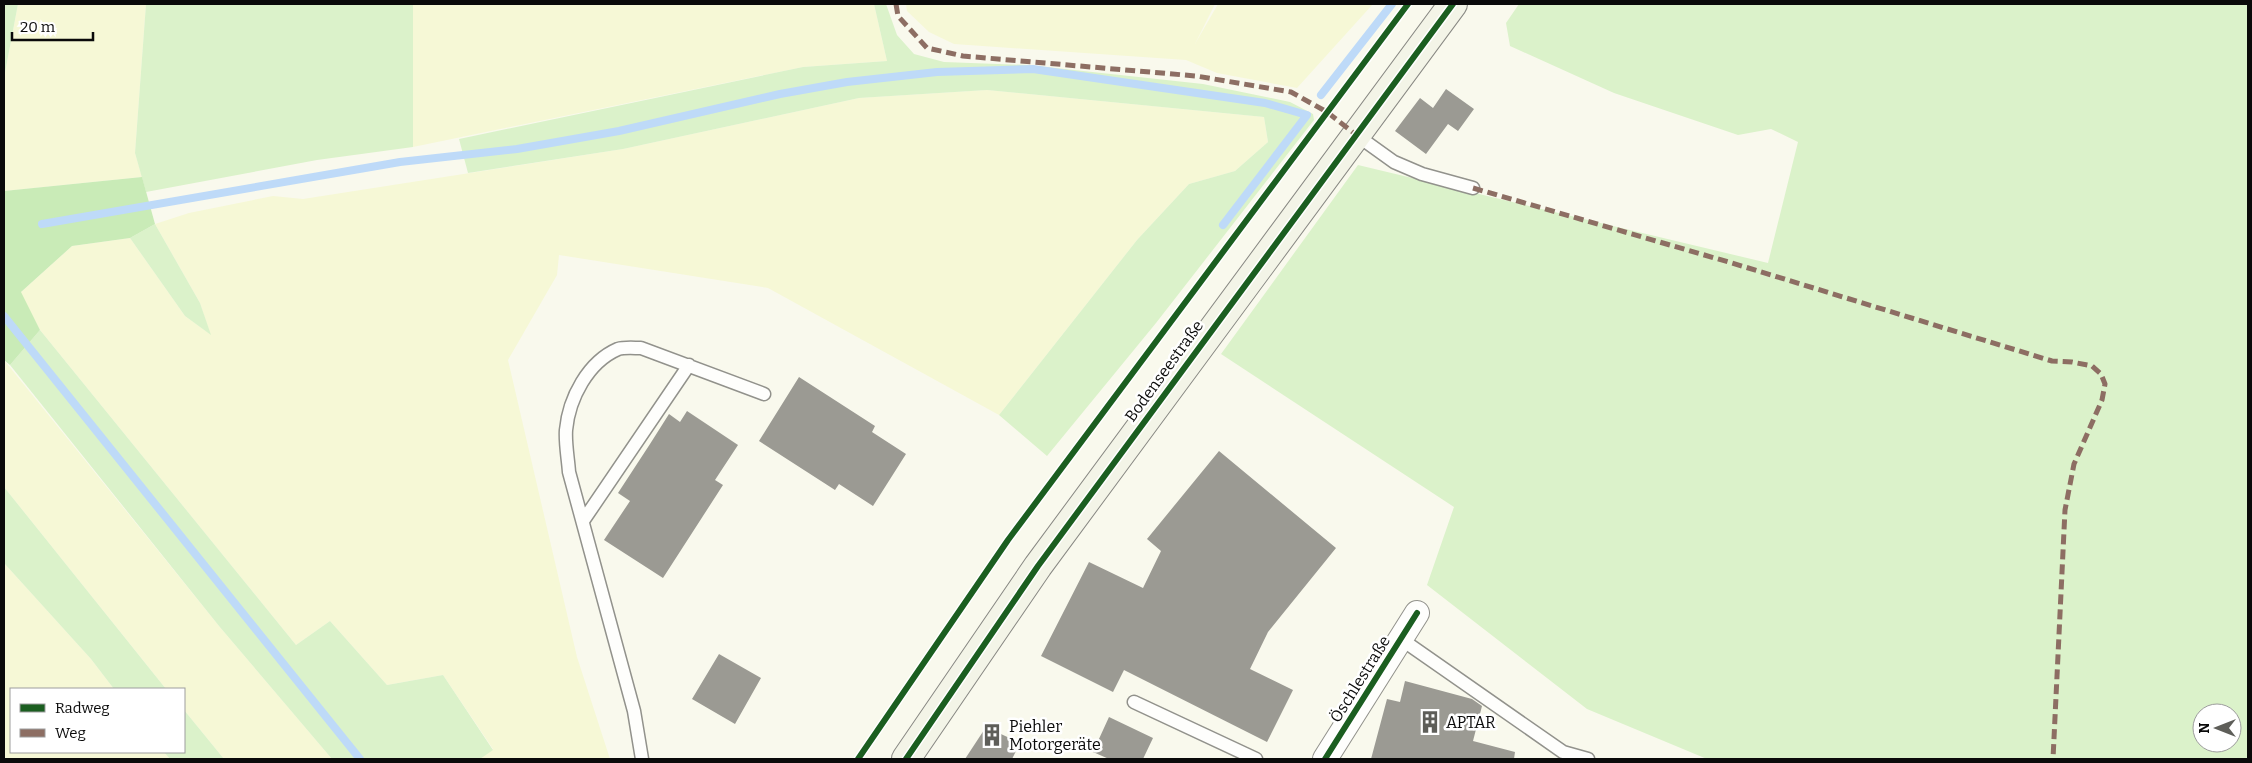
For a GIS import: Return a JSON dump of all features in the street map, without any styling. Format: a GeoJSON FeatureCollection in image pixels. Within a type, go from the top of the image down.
{"type":"FeatureCollection","features":[{"type":"Feature","properties":{"kind":"street","name":"Bodenseestraße"},"geometry":{"type":"LineString","coordinates":[[906,759],[1038,566],[1355,134],[1453,4]]}},
{"type":"Feature","properties":{"kind":"street","name":"Öschlestraße"},"geometry":{"type":"LineString","coordinates":[[1325,759],[1417,613]]}},
{"type":"Feature","properties":{"kind":"lane"},"geometry":{"type":"LineString","coordinates":[[1355,134],[1394,162],[1422,174],[1473,188]]}},
{"type":"Feature","properties":{"kind":"lane"},"geometry":{"type":"LineString","coordinates":[[642,759],[634,711],[569,472],[566,431],[569,406],[580,385],[598,362],[619,348],[641,348],[764,394]]}},
{"type":"Feature","properties":{"kind":"lane"},"geometry":{"type":"LineString","coordinates":[[583,521],[689,365]]}},
{"type":"Feature","properties":{"kind":"lane"},"geometry":{"type":"LineString","coordinates":[[1401,639],[1563,752],[1588,759]]}},
{"type":"Feature","properties":{"kind":"lane"},"geometry":{"type":"LineString","coordinates":[[1134,702],[1256,759]]}},
{"type":"Feature","properties":{"kind":"green space"},"geometry":{"type":"Polygon","coordinates":[[[4,4],[18,4],[4,78],[4,4]]]}},
{"type":"Feature","properties":{"kind":"green space"},"geometry":{"type":"Polygon","coordinates":[[[18,4],[146,4],[135,153],[142,177],[4,191],[4,78],[18,4]]]}},
{"type":"Feature","properties":{"kind":"green space"},"geometry":{"type":"Polygon","coordinates":[[[146,4],[413,4],[413,147],[317,160],[146,192],[135,153],[146,4]]]}},
{"type":"Feature","properties":{"kind":"green space"},"geometry":{"type":"Polygon","coordinates":[[[413,4],[874,4],[887,61],[803,67],[413,147],[413,4]]]}},
{"type":"Feature","properties":{"kind":"green space"},"geometry":{"type":"Polygon","coordinates":[[[874,4],[886,4],[897,35],[914,54],[944,62],[1028,65],[1203,84],[1290,102],[1313,114],[1314,120],[1156,323],[1047,456],[999,415],[1137,240],[1189,184],[1235,171],[1268,142],[1264,117],[987,90],[859,98],[623,149],[468,173],[459,139],[803,67],[887,61],[874,4]]]}},
{"type":"Feature","properties":{"kind":"green space"},"geometry":{"type":"Polygon","coordinates":[[[906,4],[1215,4],[1195,44],[1218,4],[1373,4],[1297,88],[1217,73],[1186,60],[954,44],[929,32],[907,11],[906,4]]]}},
{"type":"Feature","properties":{"kind":"green space"},"geometry":{"type":"Polygon","coordinates":[[[1519,4],[2248,4],[2248,759],[1707,759],[1587,709],[1427,585],[1454,507],[1221,354],[1358,165],[1768,263],[1798,142],[1771,129],[1738,135],[1614,93],[1510,46],[1506,23],[1519,4]]]}},
{"type":"Feature","properties":{"kind":"green space"},"geometry":{"type":"Polygon","coordinates":[[[987,90],[1264,117],[1268,142],[1235,171],[1189,184],[1137,240],[999,415],[768,288],[559,255],[557,275],[508,360],[577,657],[610,759],[480,759],[493,749],[443,675],[387,685],[330,621],[296,645],[40,330],[20,293],[72,246],[130,238],[185,316],[210,334],[200,303],[155,224],[189,213],[273,196],[303,199],[623,149],[859,98],[987,90]]]}},
{"type":"Feature","properties":{"kind":"green space"},"geometry":{"type":"Polygon","coordinates":[[[142,177],[155,224],[130,238],[72,246],[21,292],[40,330],[10,365],[4,360],[4,191],[142,177]]]}},
{"type":"Feature","properties":{"kind":"green space"},"geometry":{"type":"Polygon","coordinates":[[[155,224],[200,303],[211,335],[185,316],[130,238],[155,224]]]}},
{"type":"Feature","properties":{"kind":"green space"},"geometry":{"type":"Polygon","coordinates":[[[40,330],[296,645],[330,621],[387,685],[443,675],[493,750],[480,759],[332,759],[219,626],[10,365],[40,330]]]}},
{"type":"Feature","properties":{"kind":"green space"},"geometry":{"type":"Polygon","coordinates":[[[4,360],[219,626],[332,759],[224,759],[185,711],[185,688],[165,688],[4,487],[4,360]]]}},
{"type":"Feature","properties":{"kind":"green space"},"geometry":{"type":"Polygon","coordinates":[[[4,487],[165,688],[113,688],[91,659],[4,563],[4,487]]]}},
{"type":"Feature","properties":{"kind":"green space"},"geometry":{"type":"Polygon","coordinates":[[[4,563],[91,659],[113,688],[10,688],[10,753],[165,753],[170,759],[4,759],[4,563]]]}},
{"type":"Feature","properties":{"kind":"green space"},"geometry":{"type":"Polygon","coordinates":[[[185,711],[224,759],[170,759],[165,753],[185,753],[185,711]]]}},
{"type":"Feature","properties":{"kind":"building"},"geometry":{"type":"Polygon","coordinates":[[[1446,89],[1474,109],[1458,131],[1448,124],[1426,154],[1395,131],[1420,98],[1433,108],[1446,89]]]}},
{"type":"Feature","properties":{"kind":"building"},"geometry":{"type":"Polygon","coordinates":[[[799,377],[875,426],[872,432],[906,454],[873,506],[839,484],[835,490],[759,441],[799,377]]]}},
{"type":"Feature","properties":{"kind":"building"},"geometry":{"type":"Polygon","coordinates":[[[687,411],[738,445],[715,480],[723,485],[663,578],[604,540],[630,501],[618,493],[669,414],[680,422],[687,411]]]}},
{"type":"Feature","properties":{"kind":"building"},"geometry":{"type":"Polygon","coordinates":[[[1219,451],[1336,548],[1268,632],[1250,669],[1293,690],[1267,742],[1124,670],[1113,692],[1041,656],[1089,562],[1143,588],[1161,551],[1147,539],[1219,451]]]}},
{"type":"Feature","properties":{"kind":"building"},"geometry":{"type":"Polygon","coordinates":[[[719,654],[761,678],[735,724],[692,699],[719,654]]]}},
{"type":"Feature","properties":{"kind":"building","name":"APTAR"},"geometry":{"type":"Polygon","coordinates":[[[1405,681],[1472,699],[1482,706],[1473,741],[1515,752],[1514,759],[1371,759],[1387,699],[1400,702],[1405,681]]]}},
{"type":"Feature","properties":{"kind":"building"},"geometry":{"type":"Polygon","coordinates":[[[1109,717],[1153,738],[1143,759],[1109,759],[1093,752],[1109,717]]]}},
{"type":"Feature","properties":{"kind":"building","name":"Piehler Motorgeräte"},"geometry":{"type":"Polygon","coordinates":[[[986,727],[1020,743],[1012,759],[965,759],[986,727]]]}},
{"type":"Feature","properties":{"kind":"waterway"},"geometry":{"type":"LineString","coordinates":[[1321,95],[1392,4]]}},
{"type":"Feature","properties":{"kind":"waterway"},"geometry":{"type":"LineString","coordinates":[[42,224],[400,162],[517,149],[619,131],[780,94],[847,82],[937,72],[1033,69],[1265,103],[1307,115],[1223,225]]}},
{"type":"Feature","properties":{"kind":"waterway"},"geometry":{"type":"LineString","coordinates":[[4,316],[360,759]]}},
{"type":"Feature","properties":{"kind":"marked path"},"geometry":{"type":"LineString","coordinates":[[896,4],[898,16],[927,48],[963,56],[1196,76],[1291,92],[1327,112],[1355,134]]}},
{"type":"Feature","properties":{"kind":"marked path"},"geometry":{"type":"LineString","coordinates":[[1473,188],[1732,263],[2052,361],[2092,366],[2101,374],[2105,384],[2102,400],[2074,464],[2065,510],[2053,759]]}},
{"type":"Feature","properties":{"kind":"cycle path"},"geometry":{"type":"LineString","coordinates":[[858,759],[1008,540],[1408,4]]}},
{"type":"Feature","properties":{"kind":"cycle path"},"geometry":{"type":"LineString","coordinates":[[906,759],[1038,566],[1453,4]]}},
{"type":"Feature","properties":{"kind":"cycle path"},"geometry":{"type":"LineString","coordinates":[[1325,759],[1417,613]]}},
{"type":"Feature","properties":{"kind":"place","name":"APTAR"},"geometry":{"type":"Point","coordinates":[1430,722]}},
{"type":"Feature","properties":{"kind":"place","name":"Piehler Motorgeräte"},"geometry":{"type":"Point","coordinates":[992,735]}}]}
